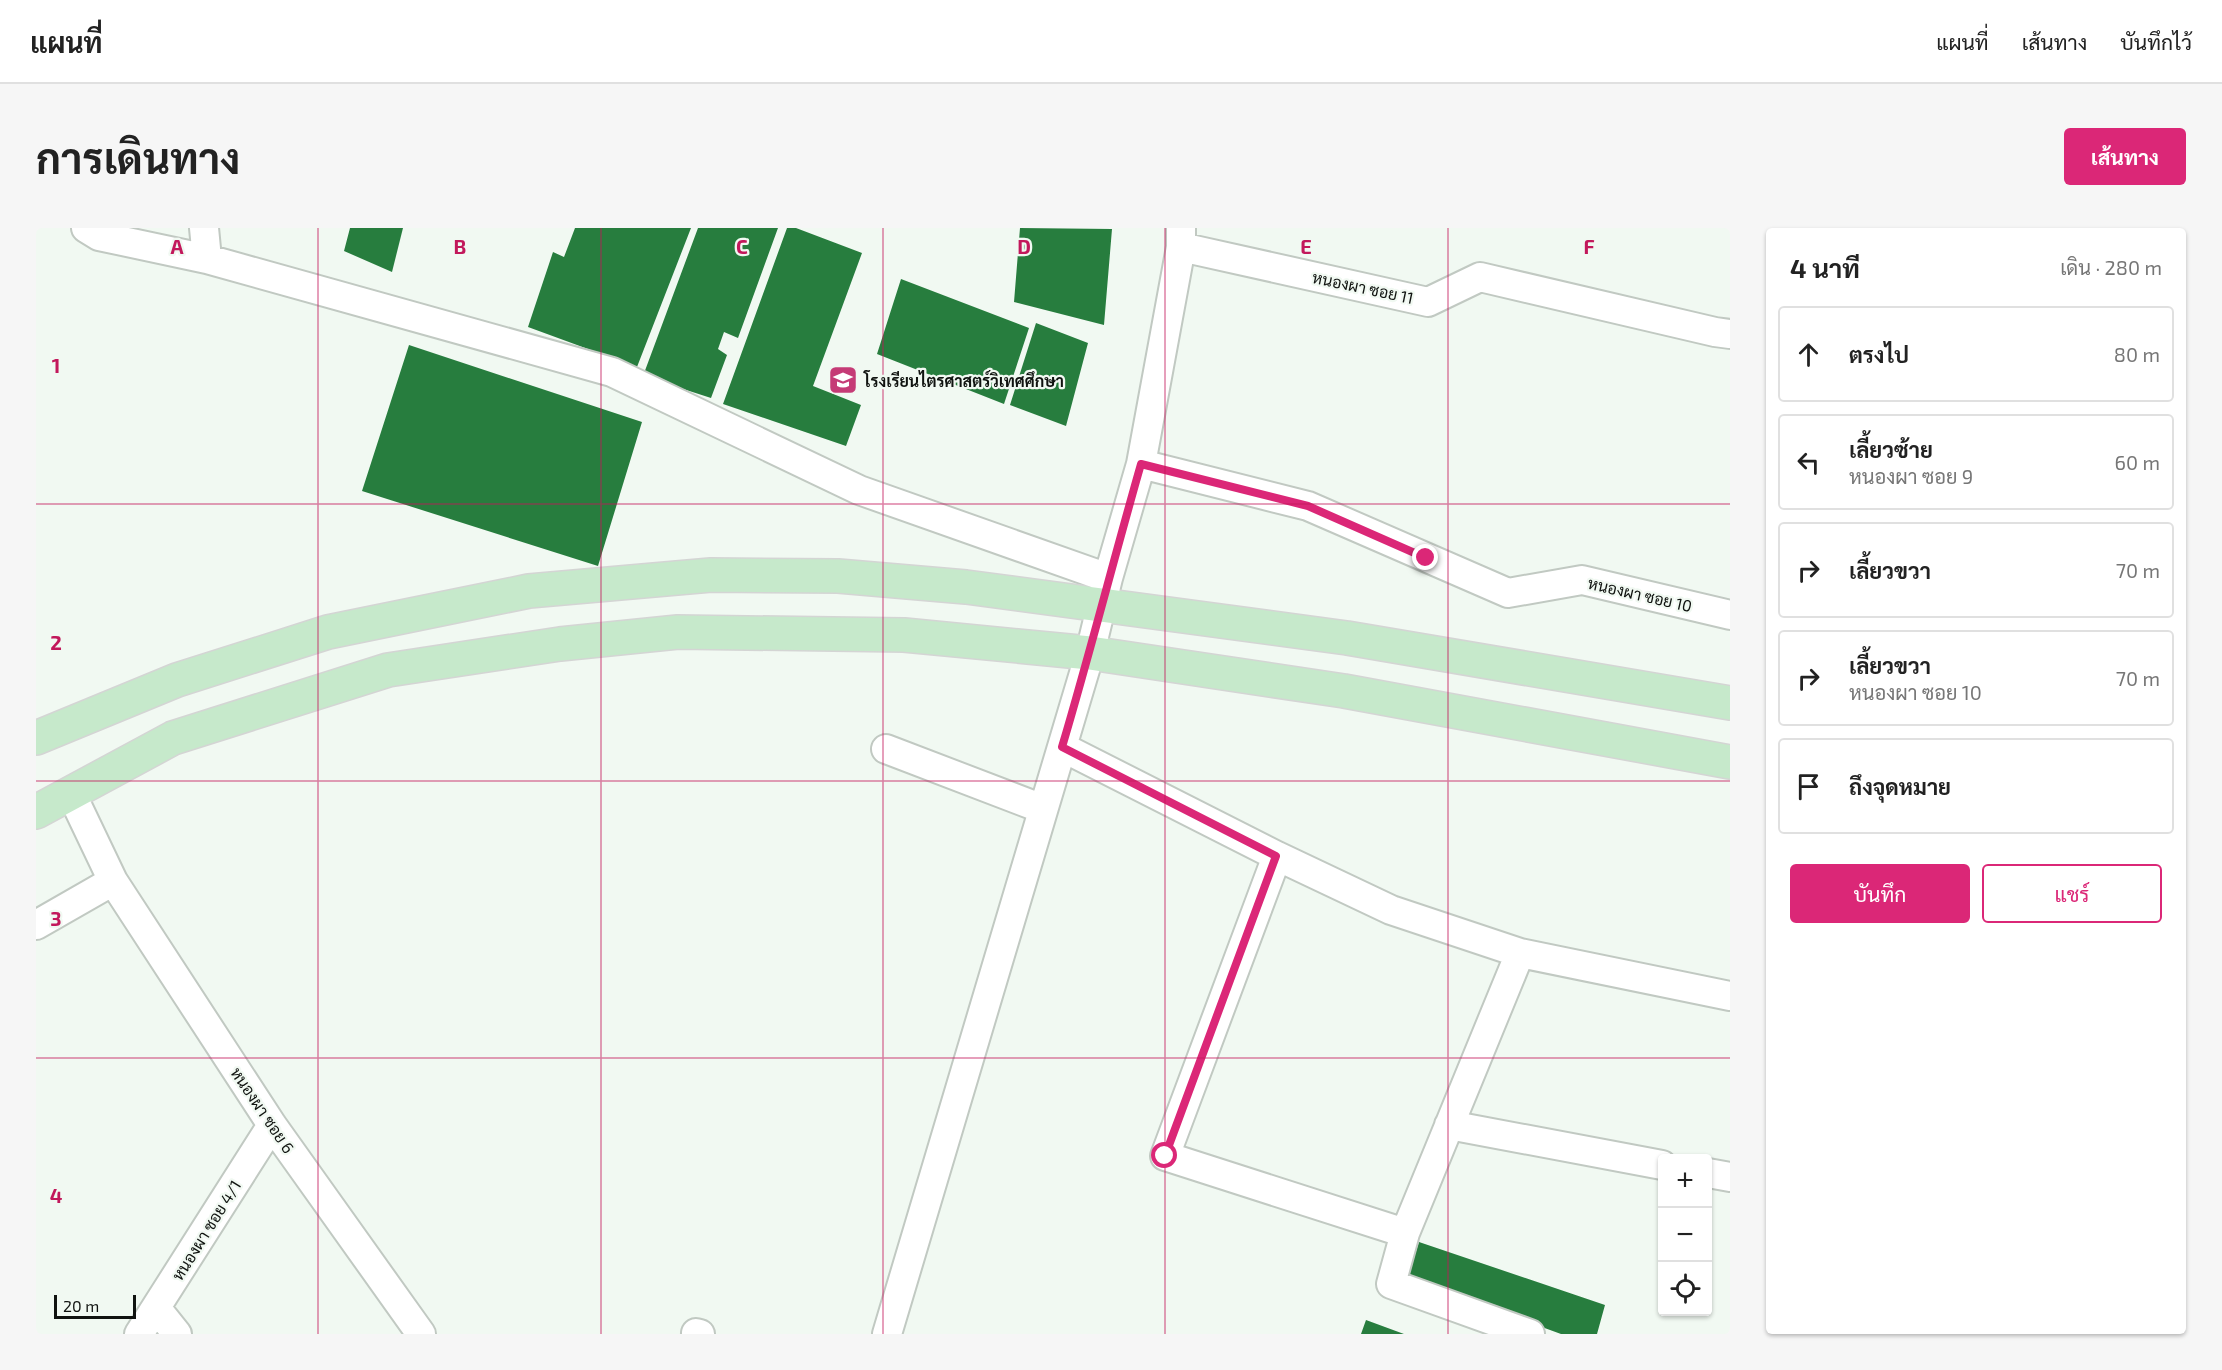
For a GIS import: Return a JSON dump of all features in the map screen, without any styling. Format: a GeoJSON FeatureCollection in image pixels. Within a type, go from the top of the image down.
{"type":"FeatureCollection","features":[{"type":"Feature","properties":{"kind":"main road"},"geometry":{"type":"LineString","coordinates":[[36,738],[177,680],[328,632],[529,591],[711,574],[838,576],[966,586],[1105,592],[1347,638],[1730,703]]}},
{"type":"Feature","properties":{"kind":"main road"},"geometry":{"type":"LineString","coordinates":[[36,812],[173,738],[388,670],[560,644],[678,632],[904,635],[1090,653],[1344,691],[1730,762]]}},
{"type":"Feature","properties":{"kind":"street"},"geometry":{"type":"LineString","coordinates":[[86,228],[99,236],[207,259],[612,372],[859,490],[1105,592]]}},
{"type":"Feature","properties":{"kind":"street"},"geometry":{"type":"LineString","coordinates":[[204,228],[207,259]]}},
{"type":"Feature","properties":{"kind":"street"},"geometry":{"type":"LineString","coordinates":[[887,1334],[1090,653],[1141,464],[1181,238]]}},
{"type":"Feature","properties":{"kind":"street","name":"หนองผา ซอย 11"},"geometry":{"type":"LineString","coordinates":[[1181,238],[1428,302],[1479,277],[1723,333]]}},
{"type":"Feature","properties":{"kind":"street","name":"หนองผา ซอย 10"},"geometry":{"type":"LineString","coordinates":[[1141,464],[1308,506],[1508,593],[1582,580],[1730,615]]}},
{"type":"Feature","properties":{"kind":"street"},"geometry":{"type":"LineString","coordinates":[[1062,747],[1276,856],[1391,910],[1520,952],[1730,996]]}},
{"type":"Feature","properties":{"kind":"street"},"geometry":{"type":"LineString","coordinates":[[886,749],[1043,809]]}},
{"type":"Feature","properties":{"kind":"street","name":"หนองผา ซอย 6"},"geometry":{"type":"LineString","coordinates":[[71,793],[113,881],[272,1125],[421,1334]]}},
{"type":"Feature","properties":{"kind":"street"},"geometry":{"type":"LineString","coordinates":[[1276,856],[1165,1156],[1405,1233]]}},
{"type":"Feature","properties":{"kind":"street"},"geometry":{"type":"LineString","coordinates":[[36,925],[113,881]]}},
{"type":"Feature","properties":{"kind":"street"},"geometry":{"type":"LineString","coordinates":[[1520,952],[1405,1233],[1390,1284],[1530,1334]]}},
{"type":"Feature","properties":{"kind":"street","name":"หนองผา ซอย 4/1"},"geometry":{"type":"LineString","coordinates":[[139,1334],[272,1125]]}},
{"type":"Feature","properties":{"kind":"street"},"geometry":{"type":"LineString","coordinates":[[1449,1125],[1658,1164]]}},
{"type":"Feature","properties":{"kind":"street"},"geometry":{"type":"LineString","coordinates":[[1712,1174],[1730,1177]]}},
{"type":"Feature","properties":{"kind":"street"},"geometry":{"type":"LineString","coordinates":[[157,1309],[177,1334]]}},
{"type":"Feature","properties":{"kind":"building"},"geometry":{"type":"Polygon","coordinates":[[[350,228],[403,228],[392,272],[344,251],[350,228]]]}},
{"type":"Feature","properties":{"kind":"building"},"geometry":{"type":"Polygon","coordinates":[[[575,228],[691,228],[637,367],[528,327],[553,252],[564,257],[575,228]]]}},
{"type":"Feature","properties":{"kind":"building"},"geometry":{"type":"Polygon","coordinates":[[[698,228],[778,228],[738,338],[724,332],[718,349],[727,355],[711,398],[643,376],[698,228]]]}},
{"type":"Feature","properties":{"kind":"building"},"geometry":{"type":"Polygon","coordinates":[[[787,228],[796,228],[862,253],[813,386],[861,405],[846,446],[723,404],[787,228]]]}},
{"type":"Feature","properties":{"kind":"building"},"geometry":{"type":"Polygon","coordinates":[[[1020,228],[1112,229],[1104,325],[1014,302],[1020,228]]]}},
{"type":"Feature","properties":{"kind":"building"},"geometry":{"type":"Polygon","coordinates":[[[901,279],[1029,328],[1004,404],[877,354],[901,279]]]}},
{"type":"Feature","properties":{"kind":"building"},"geometry":{"type":"Polygon","coordinates":[[[1036,323],[1088,343],[1066,426],[1010,405],[1036,323]]]}},
{"type":"Feature","properties":{"kind":"building"},"geometry":{"type":"Polygon","coordinates":[[[409,345],[642,422],[598,566],[362,491],[409,345]]]}},
{"type":"Feature","properties":{"kind":"building"},"geometry":{"type":"Polygon","coordinates":[[[1419,1242],[1605,1305],[1597,1334],[1561,1334],[1407,1278],[1419,1242]]]}},
{"type":"Feature","properties":{"kind":"building"},"geometry":{"type":"Polygon","coordinates":[[[1366,1320],[1404,1334],[1361,1334],[1366,1320]]]}},
{"type":"Feature","properties":{"kind":"place","name":"โรงเรียนไตรศาสตร์วิเทศศึกษา"},"geometry":{"type":"Point","coordinates":[843,380]}},
{"type":"Feature","properties":{"kind":"route"},"geometry":{"type":"LineString","coordinates":[[1165,1156],[1276,856],[1062,747],[1141,464],[1308,506],[1426,558]]}}]}
